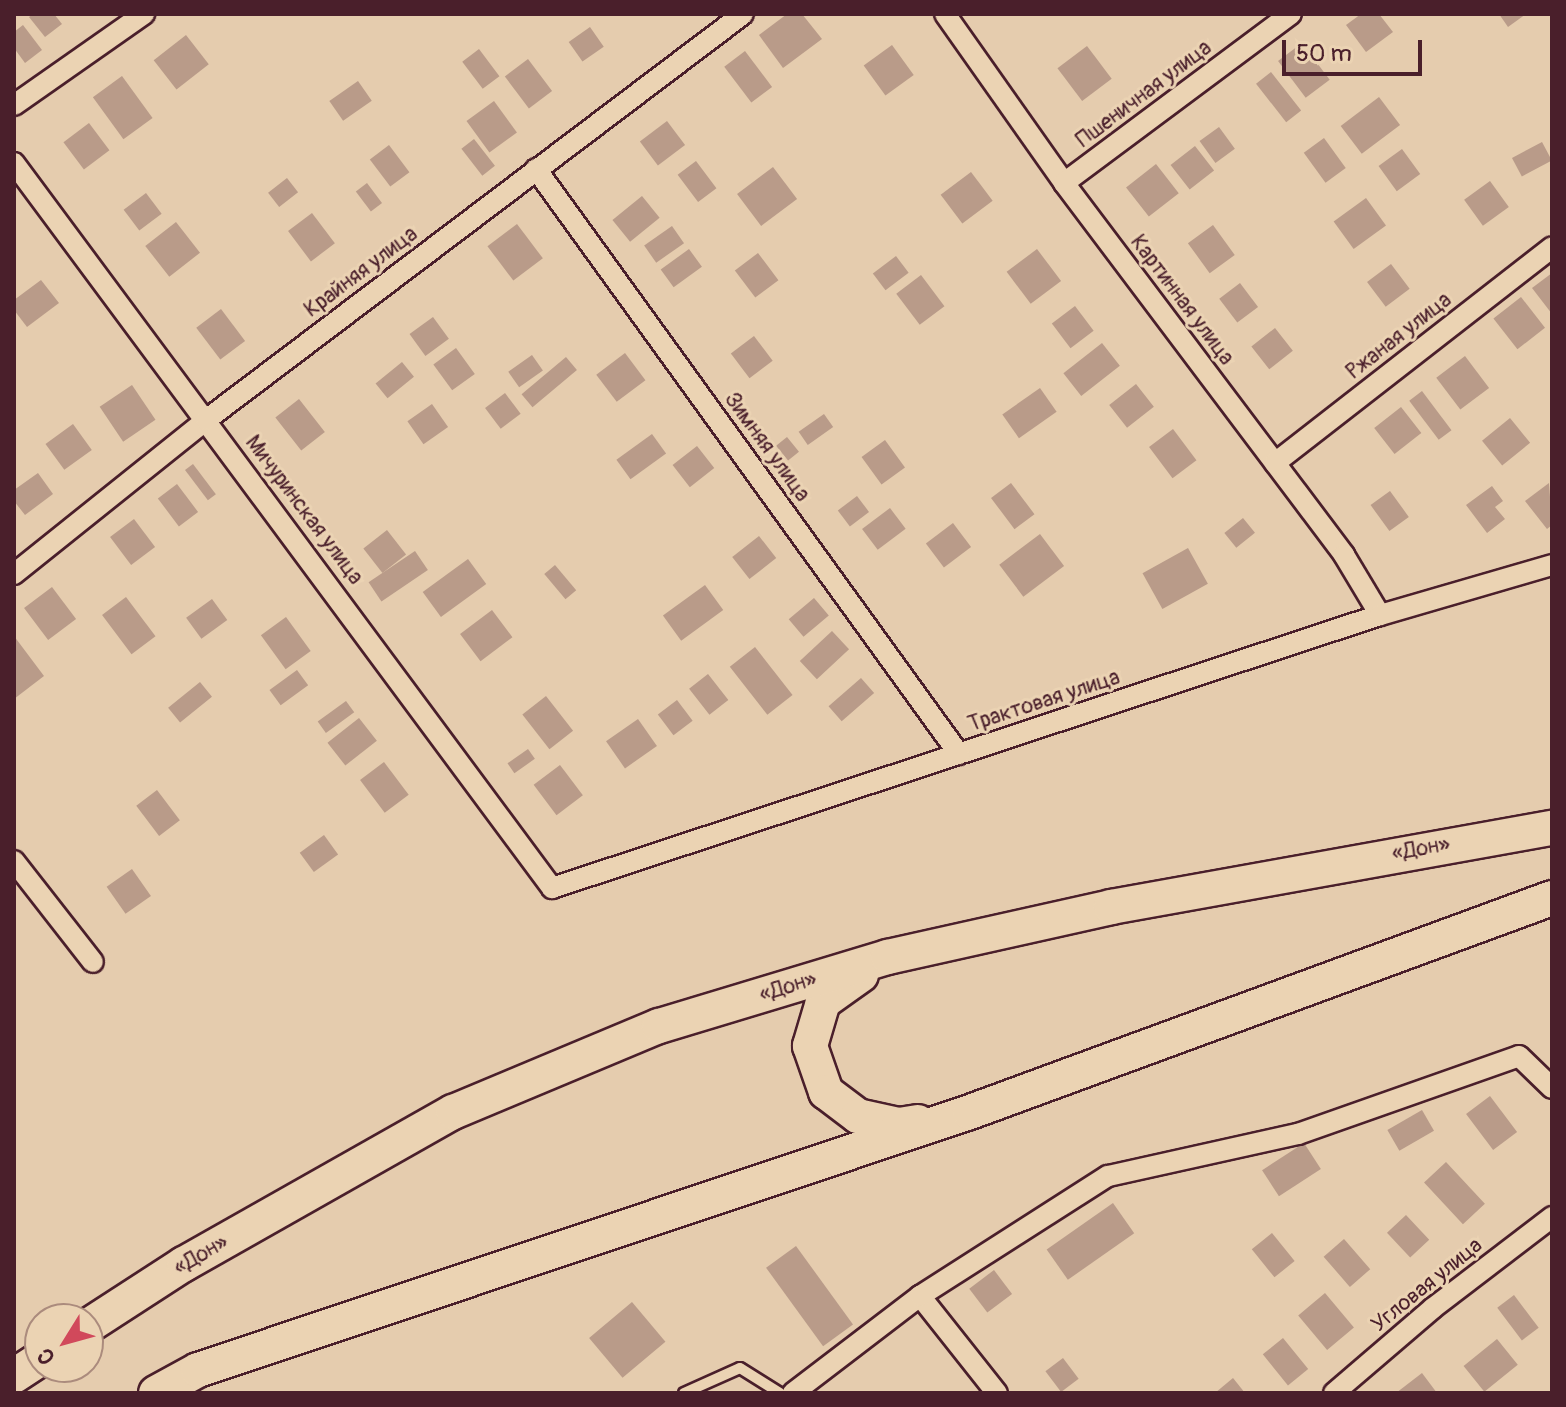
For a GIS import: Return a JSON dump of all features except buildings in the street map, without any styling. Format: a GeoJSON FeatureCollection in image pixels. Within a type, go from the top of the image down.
{"type":"FeatureCollection","features":[{"type":"Feature","properties":{"kind":"highway","name":"«Дон»"},"geometry":{"type":"LineString","coordinates":[[104,1316],[184,1264],[453,1112],[659,1026],[888,957],[1111,907],[1552,828]]}},
{"type":"Feature","properties":{"kind":"highway"},"geometry":{"type":"LineString","coordinates":[[156,1393],[198,1370],[970,1112],[1552,898]]}},
{"type":"Feature","properties":{"kind":"highway"},"geometry":{"type":"LineString","coordinates":[[888,957],[823,1002],[810,1046],[826,1092],[858,1116],[899,1125],[970,1112]]}},
{"type":"Feature","properties":{"kind":"street"},"geometry":{"type":"LineString","coordinates":[[14,105],[144,14]]}},
{"type":"Feature","properties":{"kind":"street","name":"Крайняя улица"},"geometry":{"type":"LineString","coordinates":[[14,574],[206,420],[743,14]]}},
{"type":"Feature","properties":{"kind":"street","name":"Картинная улица"},"geometry":{"type":"LineString","coordinates":[[945,14],[1064,183],[1344,555],[1380,615]]}},
{"type":"Feature","properties":{"kind":"street","name":"Пшеничная улица"},"geometry":{"type":"LineString","coordinates":[[1064,183],[1291,14]]}},
{"type":"Feature","properties":{"kind":"street","name":"Мичуринская улица"},"geometry":{"type":"LineString","coordinates":[[14,163],[552,888]]}},
{"type":"Feature","properties":{"kind":"street","name":"Зимняя улица"},"geometry":{"type":"LineString","coordinates":[[536,169],[959,754]]}},
{"type":"Feature","properties":{"kind":"street","name":"Ржаная улица"},"geometry":{"type":"LineString","coordinates":[[1275,463],[1552,247]]}},
{"type":"Feature","properties":{"kind":"street","name":"Трактовая улица"},"geometry":{"type":"LineString","coordinates":[[552,888],[1380,615],[1552,565]]}},
{"type":"Feature","properties":{"kind":"street"},"geometry":{"type":"LineString","coordinates":[[14,861],[93,962]]}},
{"type":"Feature","properties":{"kind":"street"},"geometry":{"type":"LineString","coordinates":[[793,1393],[920,1296],[1108,1176],[1298,1134],[1519,1056],[1552,1088]]}},
{"type":"Feature","properties":{"kind":"street","name":"Угловая улица"},"geometry":{"type":"LineString","coordinates":[[1334,1393],[1433,1308],[1552,1217]]}},
{"type":"Feature","properties":{"kind":"street"},"geometry":{"type":"LineString","coordinates":[[920,1296],[997,1393]]}},
{"type":"Feature","properties":{"kind":"lane"},"geometry":{"type":"LineString","coordinates":[[684,1393],[740,1368],[780,1393]]}}]}
